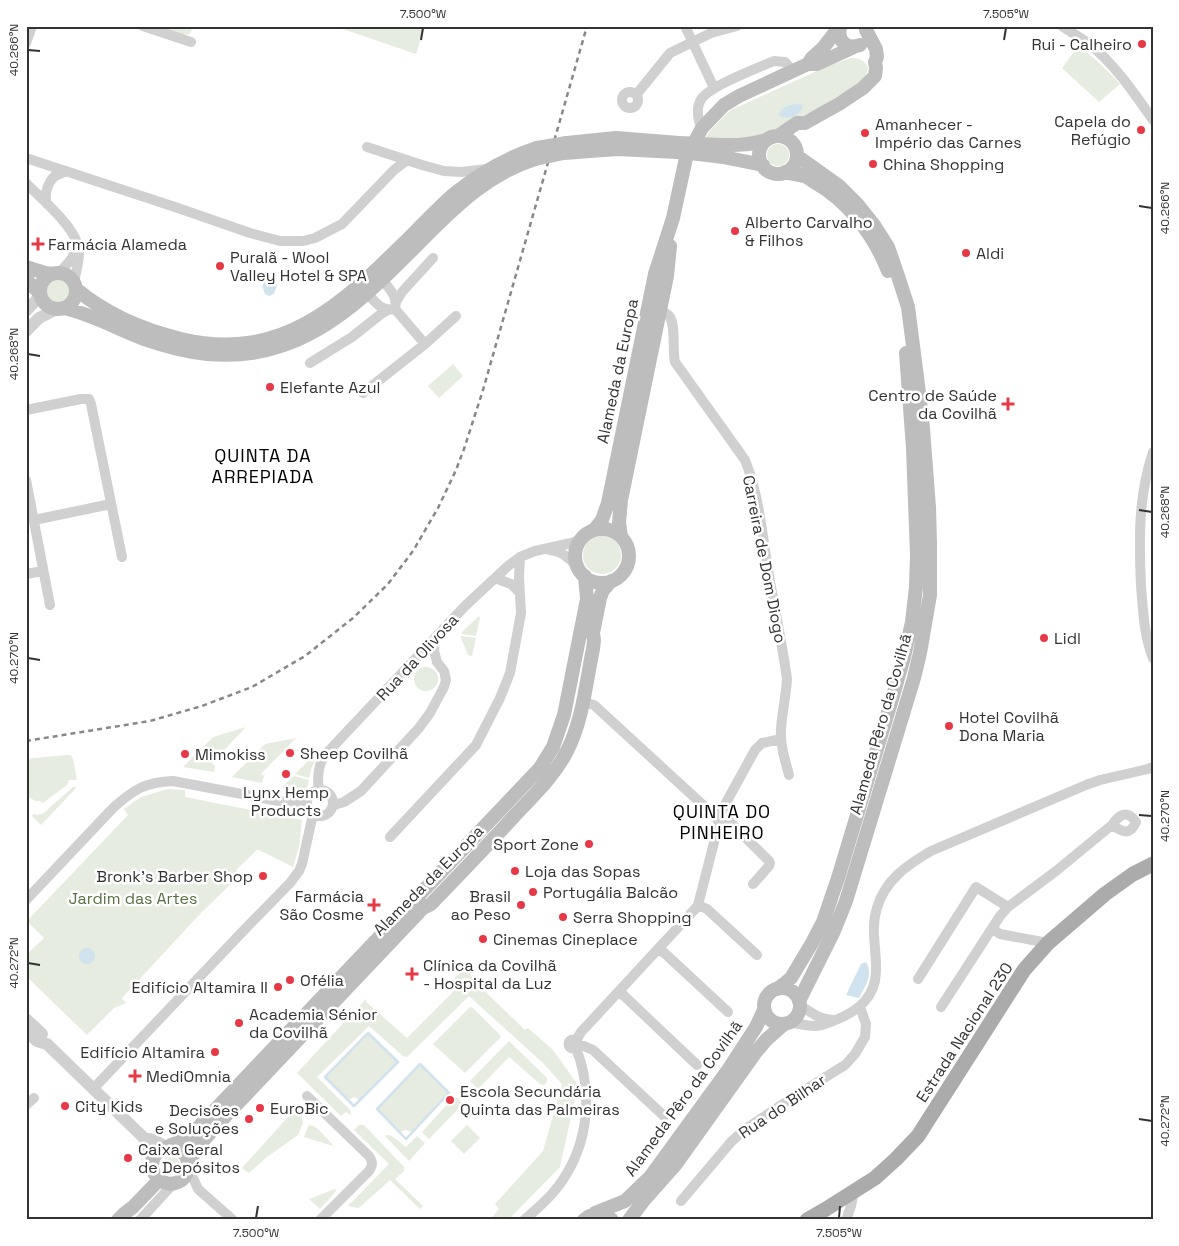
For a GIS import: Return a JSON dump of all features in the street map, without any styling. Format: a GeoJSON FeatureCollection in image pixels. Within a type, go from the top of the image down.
{"type":"FeatureCollection","features":[{"type":"Feature","properties":{"kind":"main road","name":"Alameda da Europa"},"geometry":{"type":"LineString","coordinates":[[840,27],[839,35],[843,43],[856,46]]}},
{"type":"Feature","properties":{"kind":"main road","name":"Alameda da Europa"},"geometry":{"type":"LineString","coordinates":[[808,64],[840,27]]}},
{"type":"Feature","properties":{"kind":"main road"},"geometry":{"type":"LineString","coordinates":[[866,28],[867,34],[864,41],[856,46],[875,62]]}},
{"type":"Feature","properties":{"kind":"main road"},"geometry":{"type":"LineString","coordinates":[[763,165],[760,156],[762,145],[797,123],[805,123],[839,104],[863,88],[875,76],[876,49],[866,28]]}},
{"type":"Feature","properties":{"kind":"main road","name":"Alameda da Europa"},"geometry":{"type":"LineString","coordinates":[[168,1146],[191,1135],[198,1128],[540,768],[553,747],[564,715],[588,599],[576,559],[576,553],[580,540],[594,530],[602,520],[608,503],[655,274],[673,218],[686,158],[702,128],[724,105],[739,96],[808,64],[817,64],[856,46]]}},
{"type":"Feature","properties":{"kind":"main road"},"geometry":{"type":"LineString","coordinates":[[785,172],[793,166],[799,136],[805,123]]}},
{"type":"Feature","properties":{"kind":"main road","name":"Alameda Pêro da Covilhã"},"geometry":{"type":"LineString","coordinates":[[60,308],[84,313],[145,340],[205,354],[227,355],[260,352],[281,347],[302,338],[340,315],[382,279],[452,210],[491,180],[536,154],[616,138],[678,148],[701,149],[753,144],[772,138],[789,139],[797,152],[839,186],[874,225],[888,248],[908,306],[921,403],[929,507],[930,595],[914,678],[846,901],[834,931],[799,1004],[797,1016],[766,1040],[756,1052],[676,1164],[629,1220]]}},
{"type":"Feature","properties":{"kind":"main road","name":"Alameda Pêro da Covilhã"},"geometry":{"type":"LineString","coordinates":[[590,1217],[625,1202],[650,1177],[728,1070],[756,1027],[764,1010],[765,1000],[768,995],[791,978],[823,922],[904,657],[912,622],[916,587],[917,555],[913,448],[906,348],[900,309],[883,260],[860,222],[843,204],[822,187],[804,176],[785,172],[774,173],[763,165],[723,157],[701,149]]}},
{"type":"Feature","properties":{"kind":"main road","name":"Alameda Pêro da Covilhã"},"geometry":{"type":"LineString","coordinates":[[75,287],[94,304],[109,312],[148,330],[169,336],[206,343],[227,344],[258,342],[278,337],[298,328],[334,306],[372,274],[445,202],[490,169],[523,152],[536,154]]}},
{"type":"Feature","properties":{"kind":"main road","name":"Alameda da Europa"},"geometry":{"type":"LineString","coordinates":[[189,1164],[200,1144],[218,1124],[423,908],[435,900],[544,784],[568,750],[574,735],[582,702],[593,648],[593,633],[600,598],[603,590],[623,572],[629,558],[629,549],[621,536],[619,523],[621,497],[667,276],[673,218]]}},
{"type":"Feature","properties":{"kind":"main road"},"geometry":{"type":"LineString","coordinates":[[26,267],[68,276],[75,287],[73,301],[60,308],[47,305],[40,294],[26,280]]}},
{"type":"Feature","properties":{"kind":"main road"},"geometry":{"type":"LineString","coordinates":[[40,294],[43,282],[47,277],[55,274]]}},
{"type":"Feature","properties":{"kind":"main road"},"geometry":{"type":"LineString","coordinates":[[594,530],[608,529],[621,536]]}},
{"type":"Feature","properties":{"kind":"main road"},"geometry":{"type":"LineString","coordinates":[[581,571],[597,582],[611,581]]}},
{"type":"Feature","properties":{"kind":"main road","name":"Estrada Nacional 230"},"geometry":{"type":"LineString","coordinates":[[807,1220],[875,1178],[896,1159],[918,1136],[1024,970],[1048,943],[1106,894],[1133,874],[1153,864]]}},
{"type":"Feature","properties":{"kind":"main road"},"geometry":{"type":"LineString","coordinates":[[777,989],[782,988],[793,992],[799,1004]]}},
{"type":"Feature","properties":{"kind":"main road","name":"Alameda Pêro da Covilhã"},"geometry":{"type":"LineString","coordinates":[[764,1010],[772,1021],[780,1024],[787,1023]]}},
{"type":"Feature","properties":{"kind":"main road"},"geometry":{"type":"LineString","coordinates":[[168,1146],[180,1148],[184,1152],[189,1164],[186,1175],[175,1183],[159,1180],[153,1168],[153,1160],[158,1151],[168,1146]]}},
{"type":"Feature","properties":{"kind":"main road"},"geometry":{"type":"LineString","coordinates":[[118,1220],[133,1208],[159,1180]]}},
{"type":"Feature","properties":{"kind":"main road","name":"Alameda Pêro da Covilhã"},"geometry":{"type":"LineString","coordinates":[[590,1217],[602,1214],[612,1220]]}},
{"type":"Feature","properties":{"kind":"street"},"geometry":{"type":"LineString","coordinates":[[26,43],[32,26]]}},
{"type":"Feature","properties":{"kind":"street"},"geometry":{"type":"LineString","coordinates":[[143,26],[191,42]]}},
{"type":"Feature","properties":{"kind":"street"},"geometry":{"type":"LineString","coordinates":[[685,26],[714,88]]}},
{"type":"Feature","properties":{"kind":"street"},"geometry":{"type":"LineString","coordinates":[[636,95],[670,54],[710,33],[737,26]]}},
{"type":"Feature","properties":{"kind":"street"},"geometry":{"type":"LineString","coordinates":[[1062,26],[1088,43],[1105,59],[1137,97],[1153,120]]}},
{"type":"Feature","properties":{"kind":"street"},"geometry":{"type":"LineString","coordinates":[[702,128],[698,117],[701,98],[714,88],[774,61],[785,62],[793,71]]}},
{"type":"Feature","properties":{"kind":"street"},"geometry":{"type":"LineString","coordinates":[[367,147],[444,171],[461,172],[490,169]]}},
{"type":"Feature","properties":{"kind":"street"},"geometry":{"type":"LineString","coordinates":[[26,158],[250,233],[280,241],[314,238],[342,224],[394,170],[407,160]]}},
{"type":"Feature","properties":{"kind":"street"},"geometry":{"type":"LineString","coordinates":[[47,204],[45,197],[51,181],[56,175],[66,171]]}},
{"type":"Feature","properties":{"kind":"street"},"geometry":{"type":"LineString","coordinates":[[444,171],[462,189]]}},
{"type":"Feature","properties":{"kind":"street"},"geometry":{"type":"LineString","coordinates":[[26,183],[63,220],[77,242],[79,252],[75,287]]}},
{"type":"Feature","properties":{"kind":"street"},"geometry":{"type":"LineString","coordinates":[[55,274],[72,259],[77,242]]}},
{"type":"Feature","properties":{"kind":"street"},"geometry":{"type":"LineString","coordinates":[[310,363],[352,337],[393,307],[402,292],[433,258]]}},
{"type":"Feature","properties":{"kind":"street"},"geometry":{"type":"LineString","coordinates":[[382,279],[394,294],[393,307],[425,344]]}},
{"type":"Feature","properties":{"kind":"street"},"geometry":{"type":"LineString","coordinates":[[367,293],[378,306],[393,307]]}},
{"type":"Feature","properties":{"kind":"street"},"geometry":{"type":"LineString","coordinates":[[26,311],[40,294]]}},
{"type":"Feature","properties":{"kind":"street"},"geometry":{"type":"LineString","coordinates":[[26,331],[39,318],[60,308]]}},
{"type":"Feature","properties":{"kind":"street","name":"Carreira de Dom Diogo"},"geometry":{"type":"LineString","coordinates":[[660,310],[670,317],[672,323],[675,362],[746,460],[751,474],[787,679],[781,739],[789,775]]}},
{"type":"Feature","properties":{"kind":"street"},"geometry":{"type":"LineString","coordinates":[[363,393],[425,344],[456,316]]}},
{"type":"Feature","properties":{"kind":"street"},"geometry":{"type":"LineString","coordinates":[[26,410],[89,399],[122,557]]}},
{"type":"Feature","properties":{"kind":"street"},"geometry":{"type":"LineString","coordinates":[[1153,452],[1146,470],[1140,518],[1139,547],[1148,647],[1153,658]]}},
{"type":"Feature","properties":{"kind":"street"},"geometry":{"type":"LineString","coordinates":[[26,480],[50,605]]}},
{"type":"Feature","properties":{"kind":"street"},"geometry":{"type":"LineString","coordinates":[[34,520],[111,504]]}},
{"type":"Feature","properties":{"kind":"street","name":"Rua da Olivosa"},"geometry":{"type":"LineString","coordinates":[[319,790],[318,778],[322,759],[465,606],[520,557],[580,540]]}},
{"type":"Feature","properties":{"kind":"street"},"geometry":{"type":"LineString","coordinates":[[546,549],[569,557],[581,571]]}},
{"type":"Feature","properties":{"kind":"street"},"geometry":{"type":"LineString","coordinates":[[390,837],[476,745],[488,724],[510,673],[521,614],[520,557]]}},
{"type":"Feature","properties":{"kind":"street"},"geometry":{"type":"LineString","coordinates":[[26,574],[44,571]]}},
{"type":"Feature","properties":{"kind":"street"},"geometry":{"type":"LineString","coordinates":[[495,578],[511,584],[520,593]]}},
{"type":"Feature","properties":{"kind":"street"},"geometry":{"type":"LineString","coordinates":[[334,805],[344,802],[361,791],[419,728],[433,707],[446,680],[444,672],[436,662],[434,651],[435,639]]}},
{"type":"Feature","properties":{"kind":"street"},"geometry":{"type":"LineString","coordinates":[[412,664],[427,660],[436,662]]}},
{"type":"Feature","properties":{"kind":"street"},"geometry":{"type":"LineString","coordinates":[[582,702],[594,705],[718,820],[730,822],[769,861],[770,866],[753,884]]}},
{"type":"Feature","properties":{"kind":"street"},"geometry":{"type":"LineString","coordinates":[[524,1220],[561,1183],[580,1145],[586,1103],[582,1067],[576,1044],[581,1032],[691,915],[698,905],[718,820],[755,750],[762,744],[781,739]]}},
{"type":"Feature","properties":{"kind":"street"},"geometry":{"type":"LineString","coordinates":[[787,1023],[816,1026],[826,1024],[860,1007],[869,996],[874,985],[876,971],[874,925],[877,907],[891,881],[912,862],[930,851],[1086,785],[1148,769],[1153,766]]}},
{"type":"Feature","properties":{"kind":"street"},"geometry":{"type":"LineString","coordinates":[[28,893],[113,808],[138,788],[173,781],[300,805],[310,810],[319,816],[327,815],[331,812],[334,805],[333,798],[327,792],[319,790],[310,795],[307,802],[310,810],[302,864],[296,876],[93,1089]]}},
{"type":"Feature","properties":{"kind":"street"},"geometry":{"type":"LineString","coordinates":[[941,1008],[1000,916],[1008,907],[1112,825]]}},
{"type":"Feature","properties":{"kind":"street"},"geometry":{"type":"LineString","coordinates":[[918,979],[976,887],[1008,907]]}},
{"type":"Feature","properties":{"kind":"street"},"geometry":{"type":"LineString","coordinates":[[698,905],[708,909],[756,955]]}},
{"type":"Feature","properties":{"kind":"street"},"geometry":{"type":"LineString","coordinates":[[993,929],[1000,934],[1048,943]]}},
{"type":"Feature","properties":{"kind":"street"},"geometry":{"type":"LineString","coordinates":[[659,948],[728,1012]]}},
{"type":"Feature","properties":{"kind":"street"},"geometry":{"type":"LineString","coordinates":[[619,991],[697,1065]]}},
{"type":"Feature","properties":{"kind":"street"},"geometry":{"type":"LineString","coordinates":[[799,1004],[813,1015],[822,1019],[836,1020]]}},
{"type":"Feature","properties":{"kind":"street","name":"Rua do Bilhar"},"geometry":{"type":"LineString","coordinates":[[681,1201],[731,1142],[744,1130],[845,1065],[856,1054],[864,1037],[866,1024],[860,1007]]}},
{"type":"Feature","properties":{"kind":"street"},"geometry":{"type":"LineString","coordinates":[[26,1019],[45,1037],[47,1044]]}},
{"type":"Feature","properties":{"kind":"street"},"geometry":{"type":"LineString","coordinates":[[26,1031],[37,1041],[47,1044],[145,1139],[153,1160]]}},
{"type":"Feature","properties":{"kind":"street"},"geometry":{"type":"LineString","coordinates":[[576,1044],[593,1050],[664,1116]]}},
{"type":"Feature","properties":{"kind":"street"},"geometry":{"type":"LineString","coordinates":[[307,1096],[368,1156],[373,1164],[369,1171],[320,1220]]}},
{"type":"Feature","properties":{"kind":"street"},"geometry":{"type":"LineString","coordinates":[[145,1139],[150,1138],[168,1146]]}},
{"type":"Feature","properties":{"kind":"street"},"geometry":{"type":"LineString","coordinates":[[189,1164],[198,1189],[233,1220]]}},
{"type":"Feature","properties":{"kind":"street"},"geometry":{"type":"LineString","coordinates":[[140,1220],[175,1183],[198,1189]]}},
{"type":"Feature","properties":{"kind":"street"},"geometry":{"type":"LineString","coordinates":[[846,1220],[854,1191]]}},
{"type":"Feature","properties":{"kind":"green space"},"geometry":{"type":"Polygon","coordinates":[[[156,26],[193,26],[190,34],[184,35],[156,26]]]}},
{"type":"Feature","properties":{"kind":"green space"},"geometry":{"type":"Polygon","coordinates":[[[334,26],[425,26],[416,54],[334,26]]]}},
{"type":"Feature","properties":{"kind":"green space"},"geometry":{"type":"Polygon","coordinates":[[[1078,46],[1120,84],[1099,102],[1062,68],[1078,46]]]}},
{"type":"Feature","properties":{"kind":"green space"},"geometry":{"type":"Polygon","coordinates":[[[851,58],[859,59],[865,63],[868,68],[866,75],[858,84],[819,108],[757,138],[705,139],[720,120],[731,110],[830,65],[851,58]]]}},
{"type":"Feature","properties":{"kind":"green space"},"geometry":{"type":"Polygon","coordinates":[[[774,144],[782,144],[789,151],[789,159],[782,166],[774,166],[767,159],[767,151],[774,144]]]}},
{"type":"Feature","properties":{"kind":"green space"},"geometry":{"type":"Polygon","coordinates":[[[59,279],[67,283],[71,291],[67,299],[59,303],[51,299],[47,291],[51,283],[59,279]]]}},
{"type":"Feature","properties":{"kind":"green space"},"geometry":{"type":"Polygon","coordinates":[[[453,364],[463,376],[439,398],[428,386],[453,364]]]}},
{"type":"Feature","properties":{"kind":"green space"},"geometry":{"type":"Polygon","coordinates":[[[602,536],[616,541],[621,555],[616,569],[602,574],[588,569],[583,555],[588,541],[602,536]]]}},
{"type":"Feature","properties":{"kind":"green space"},"geometry":{"type":"Polygon","coordinates":[[[479,616],[476,636],[462,634],[462,632],[479,616]]]}},
{"type":"Feature","properties":{"kind":"green space"},"geometry":{"type":"Polygon","coordinates":[[[461,636],[476,638],[472,656],[468,655],[461,636]]]}},
{"type":"Feature","properties":{"kind":"green space"},"geometry":{"type":"Polygon","coordinates":[[[426,667],[434,671],[438,679],[434,687],[426,691],[418,687],[414,679],[418,671],[426,667]]]}},
{"type":"Feature","properties":{"kind":"green space"},"geometry":{"type":"Polygon","coordinates":[[[246,727],[212,763],[215,766],[214,772],[183,767],[213,737],[246,727]]]}},
{"type":"Feature","properties":{"kind":"green space"},"geometry":{"type":"Polygon","coordinates":[[[296,738],[261,774],[264,776],[262,783],[232,777],[265,744],[296,738]]]}},
{"type":"Feature","properties":{"kind":"green space"},"geometry":{"type":"Polygon","coordinates":[[[71,755],[73,759],[77,780],[69,780],[67,785],[43,803],[35,801],[26,795],[26,759],[71,755]]]}},
{"type":"Feature","properties":{"kind":"green space"},"geometry":{"type":"Polygon","coordinates":[[[313,756],[316,759],[309,778],[295,774],[313,756]]]}},
{"type":"Feature","properties":{"kind":"green space"},"geometry":{"type":"Polygon","coordinates":[[[294,776],[309,780],[307,789],[299,797],[297,797],[299,790],[282,787],[294,776]]]}},
{"type":"Feature","properties":{"kind":"green space"},"geometry":{"type":"Polygon","coordinates":[[[73,787],[77,787],[41,825],[32,816],[46,812],[73,787]]]}},
{"type":"Feature","properties":{"kind":"green space","name":"Jardim das Artes"},"geometry":{"type":"Polygon","coordinates":[[[168,789],[185,790],[185,797],[302,820],[299,847],[293,867],[257,850],[236,870],[240,875],[200,914],[122,998],[126,1003],[114,1008],[87,1035],[26,976],[26,955],[44,938],[27,921],[128,815],[124,809],[141,797],[168,789]]]}},
{"type":"Feature","properties":{"kind":"green space"},"geometry":{"type":"Polygon","coordinates":[[[464,969],[525,1030],[528,1028],[553,1050],[578,1085],[560,1167],[508,1220],[490,1220],[499,1209],[495,1204],[543,1151],[562,1084],[543,1063],[469,996],[407,1057],[403,1056],[369,1026],[317,1077],[350,1110],[351,1115],[346,1112],[341,1116],[297,1073],[366,999],[366,1002],[407,1038],[460,985],[454,978],[464,969]]]}},
{"type":"Feature","properties":{"kind":"green space"},"geometry":{"type":"Polygon","coordinates":[[[470,1007],[501,1037],[465,1073],[433,1044],[470,1007]]]}},
{"type":"Feature","properties":{"kind":"green space"},"geometry":{"type":"Polygon","coordinates":[[[368,1033],[398,1062],[360,1100],[354,1097],[348,1100],[325,1077],[368,1033]]]}},
{"type":"Feature","properties":{"kind":"green space"},"geometry":{"type":"Polygon","coordinates":[[[509,1041],[547,1078],[547,1082],[544,1085],[540,1084],[509,1057],[478,1089],[470,1081],[509,1041]]]}},
{"type":"Feature","properties":{"kind":"green space"},"geometry":{"type":"Polygon","coordinates":[[[420,1064],[449,1093],[412,1132],[406,1130],[400,1132],[377,1109],[420,1064]]]}},
{"type":"Feature","properties":{"kind":"green space"},"geometry":{"type":"Polygon","coordinates":[[[454,1097],[458,1098],[463,1104],[429,1139],[422,1132],[454,1097]]]}},
{"type":"Feature","properties":{"kind":"green space"},"geometry":{"type":"Polygon","coordinates":[[[302,1106],[303,1123],[298,1135],[267,1157],[249,1173],[242,1168],[287,1118],[302,1106]]]}},
{"type":"Feature","properties":{"kind":"green space"},"geometry":{"type":"Polygon","coordinates":[[[359,1125],[364,1125],[404,1167],[404,1171],[395,1179],[423,1206],[420,1209],[390,1180],[358,1208],[348,1206],[389,1164],[354,1130],[359,1125]]]}},
{"type":"Feature","properties":{"kind":"green space"},"geometry":{"type":"Polygon","coordinates":[[[467,1125],[480,1138],[464,1154],[451,1141],[467,1125]]]}},
{"type":"Feature","properties":{"kind":"green space"},"geometry":{"type":"Polygon","coordinates":[[[308,1126],[318,1129],[335,1148],[304,1137],[308,1126]]]}},
{"type":"Feature","properties":{"kind":"green space"},"geometry":{"type":"Polygon","coordinates":[[[388,1135],[406,1147],[417,1136],[425,1143],[409,1161],[385,1136],[388,1135]]]}},
{"type":"Feature","properties":{"kind":"green space"},"geometry":{"type":"Polygon","coordinates":[[[171,1156],[177,1159],[180,1165],[177,1171],[171,1174],[165,1171],[162,1165],[165,1159],[171,1156]]]}},
{"type":"Feature","properties":{"kind":"green space"},"geometry":{"type":"Polygon","coordinates":[[[335,1189],[336,1191],[320,1209],[309,1199],[335,1189]]]}},
{"type":"Feature","properties":{"kind":"water"},"geometry":{"type":"Polygon","coordinates":[[[796,104],[803,105],[797,115],[786,118],[779,115],[783,108],[796,104]]]}},
{"type":"Feature","properties":{"kind":"water"},"geometry":{"type":"Polygon","coordinates":[[[267,273],[277,285],[274,294],[269,296],[265,294],[262,285],[264,284],[263,275],[267,273]]]}},
{"type":"Feature","properties":{"kind":"water"},"geometry":{"type":"Polygon","coordinates":[[[87,948],[93,950],[95,956],[93,962],[87,964],[81,962],[79,956],[81,950],[87,948]]]}},
{"type":"Feature","properties":{"kind":"water"},"geometry":{"type":"Polygon","coordinates":[[[866,962],[869,976],[859,998],[846,995],[861,964],[866,962]]]}},
{"type":"Feature","properties":{"kind":"waterway"},"geometry":{"type":"LineString","coordinates":[[368,1033],[398,1062],[354,1106],[325,1077],[368,1033]]}},
{"type":"Feature","properties":{"kind":"waterway"},"geometry":{"type":"LineString","coordinates":[[420,1064],[449,1093],[406,1139],[377,1109],[420,1064]]}},
{"type":"Feature","properties":{"kind":"railway"},"geometry":{"type":"LineString","coordinates":[[26,741],[150,721],[202,706],[252,687],[305,656],[353,618],[388,584],[413,551],[438,508],[464,449],[483,390],[587,26]]}},
{"type":"Feature","properties":{"kind":"place","name":"Rui - Calheiro"},"geometry":{"type":"Point","coordinates":[1142,44]}},
{"type":"Feature","properties":{"kind":"place","name":"Capela do Refúgio"},"geometry":{"type":"Point","coordinates":[1141,130]}},
{"type":"Feature","properties":{"kind":"place","name":"Amanhecer - Império das Carnes"},"geometry":{"type":"Point","coordinates":[865,133]}},
{"type":"Feature","properties":{"kind":"place","name":"China Shopping"},"geometry":{"type":"Point","coordinates":[873,164]}},
{"type":"Feature","properties":{"kind":"place","name":"Alberto Carvalho & Filhos"},"geometry":{"type":"Point","coordinates":[735,231]}},
{"type":"Feature","properties":{"kind":"place","name":"Farmácia Alameda"},"geometry":{"type":"Point","coordinates":[38,244]}},
{"type":"Feature","properties":{"kind":"place","name":"Aldi"},"geometry":{"type":"Point","coordinates":[966,253]}},
{"type":"Feature","properties":{"kind":"place","name":"Puralã - Wool Valley Hotel & SPA"},"geometry":{"type":"Point","coordinates":[220,266]}},
{"type":"Feature","properties":{"kind":"place","name":"Elefante Azul"},"geometry":{"type":"Point","coordinates":[270,387]}},
{"type":"Feature","properties":{"kind":"place","name":"Centro de Saúde da Covilhã"},"geometry":{"type":"Point","coordinates":[1008,404]}},
{"type":"Feature","properties":{"kind":"place","name":"Lidl"},"geometry":{"type":"Point","coordinates":[1044,638]}},
{"type":"Feature","properties":{"kind":"place","name":"Hotel Covilhã Dona Maria"},"geometry":{"type":"Point","coordinates":[949,726]}},
{"type":"Feature","properties":{"kind":"place","name":"Sheep Covilhã"},"geometry":{"type":"Point","coordinates":[290,753]}},
{"type":"Feature","properties":{"kind":"place","name":"Mimokiss"},"geometry":{"type":"Point","coordinates":[185,754]}},
{"type":"Feature","properties":{"kind":"place","name":"Lynx Hemp Products"},"geometry":{"type":"Point","coordinates":[286,774]}},
{"type":"Feature","properties":{"kind":"place","name":"Sport Zone"},"geometry":{"type":"Point","coordinates":[589,844]}},
{"type":"Feature","properties":{"kind":"place","name":"Loja das Sopas"},"geometry":{"type":"Point","coordinates":[515,871]}},
{"type":"Feature","properties":{"kind":"place","name":"Bronk's Barber Shop"},"geometry":{"type":"Point","coordinates":[263,876]}},
{"type":"Feature","properties":{"kind":"place","name":"Portugália Balcão"},"geometry":{"type":"Point","coordinates":[533,892]}},
{"type":"Feature","properties":{"kind":"place","name":"Farmácia São Cosme"},"geometry":{"type":"Point","coordinates":[374,905]}},
{"type":"Feature","properties":{"kind":"place","name":"Brasil ao Peso"},"geometry":{"type":"Point","coordinates":[521,905]}},
{"type":"Feature","properties":{"kind":"place","name":"Serra Shopping"},"geometry":{"type":"Point","coordinates":[563,917]}},
{"type":"Feature","properties":{"kind":"place","name":"Cinemas Cineplace"},"geometry":{"type":"Point","coordinates":[483,939]}},
{"type":"Feature","properties":{"kind":"place","name":"Clínica da Covilhã - Hospital da Luz"},"geometry":{"type":"Point","coordinates":[412,974]}},
{"type":"Feature","properties":{"kind":"place","name":"Ofélia"},"geometry":{"type":"Point","coordinates":[290,980]}},
{"type":"Feature","properties":{"kind":"place","name":"Edifício Altamira II"},"geometry":{"type":"Point","coordinates":[278,987]}},
{"type":"Feature","properties":{"kind":"place","name":"Academia Sénior da Covilhã"},"geometry":{"type":"Point","coordinates":[239,1023]}},
{"type":"Feature","properties":{"kind":"place","name":"Edifício Altamira"},"geometry":{"type":"Point","coordinates":[215,1052]}},
{"type":"Feature","properties":{"kind":"place","name":"MediOmnia"},"geometry":{"type":"Point","coordinates":[135,1076]}},
{"type":"Feature","properties":{"kind":"place","name":"Escola Secundária Quinta das Palmeiras"},"geometry":{"type":"Point","coordinates":[450,1100]}},
{"type":"Feature","properties":{"kind":"place","name":"City Kids"},"geometry":{"type":"Point","coordinates":[65,1106]}},
{"type":"Feature","properties":{"kind":"place","name":"EuroBic"},"geometry":{"type":"Point","coordinates":[260,1108]}},
{"type":"Feature","properties":{"kind":"place","name":"Decisões e Soluções"},"geometry":{"type":"Point","coordinates":[249,1119]}},
{"type":"Feature","properties":{"kind":"place","name":"Caixa Geral de Depósitos"},"geometry":{"type":"Point","coordinates":[128,1158]}},
{"type":"Feature","properties":{"kind":"district","name":"QUINTA DA ARREPIADA"},"geometry":{"type":"Point","coordinates":[263,466]}},
{"type":"Feature","properties":{"kind":"district","name":"QUINTA DO PINHEIRO"},"geometry":{"type":"Point","coordinates":[722,822]}}]}
